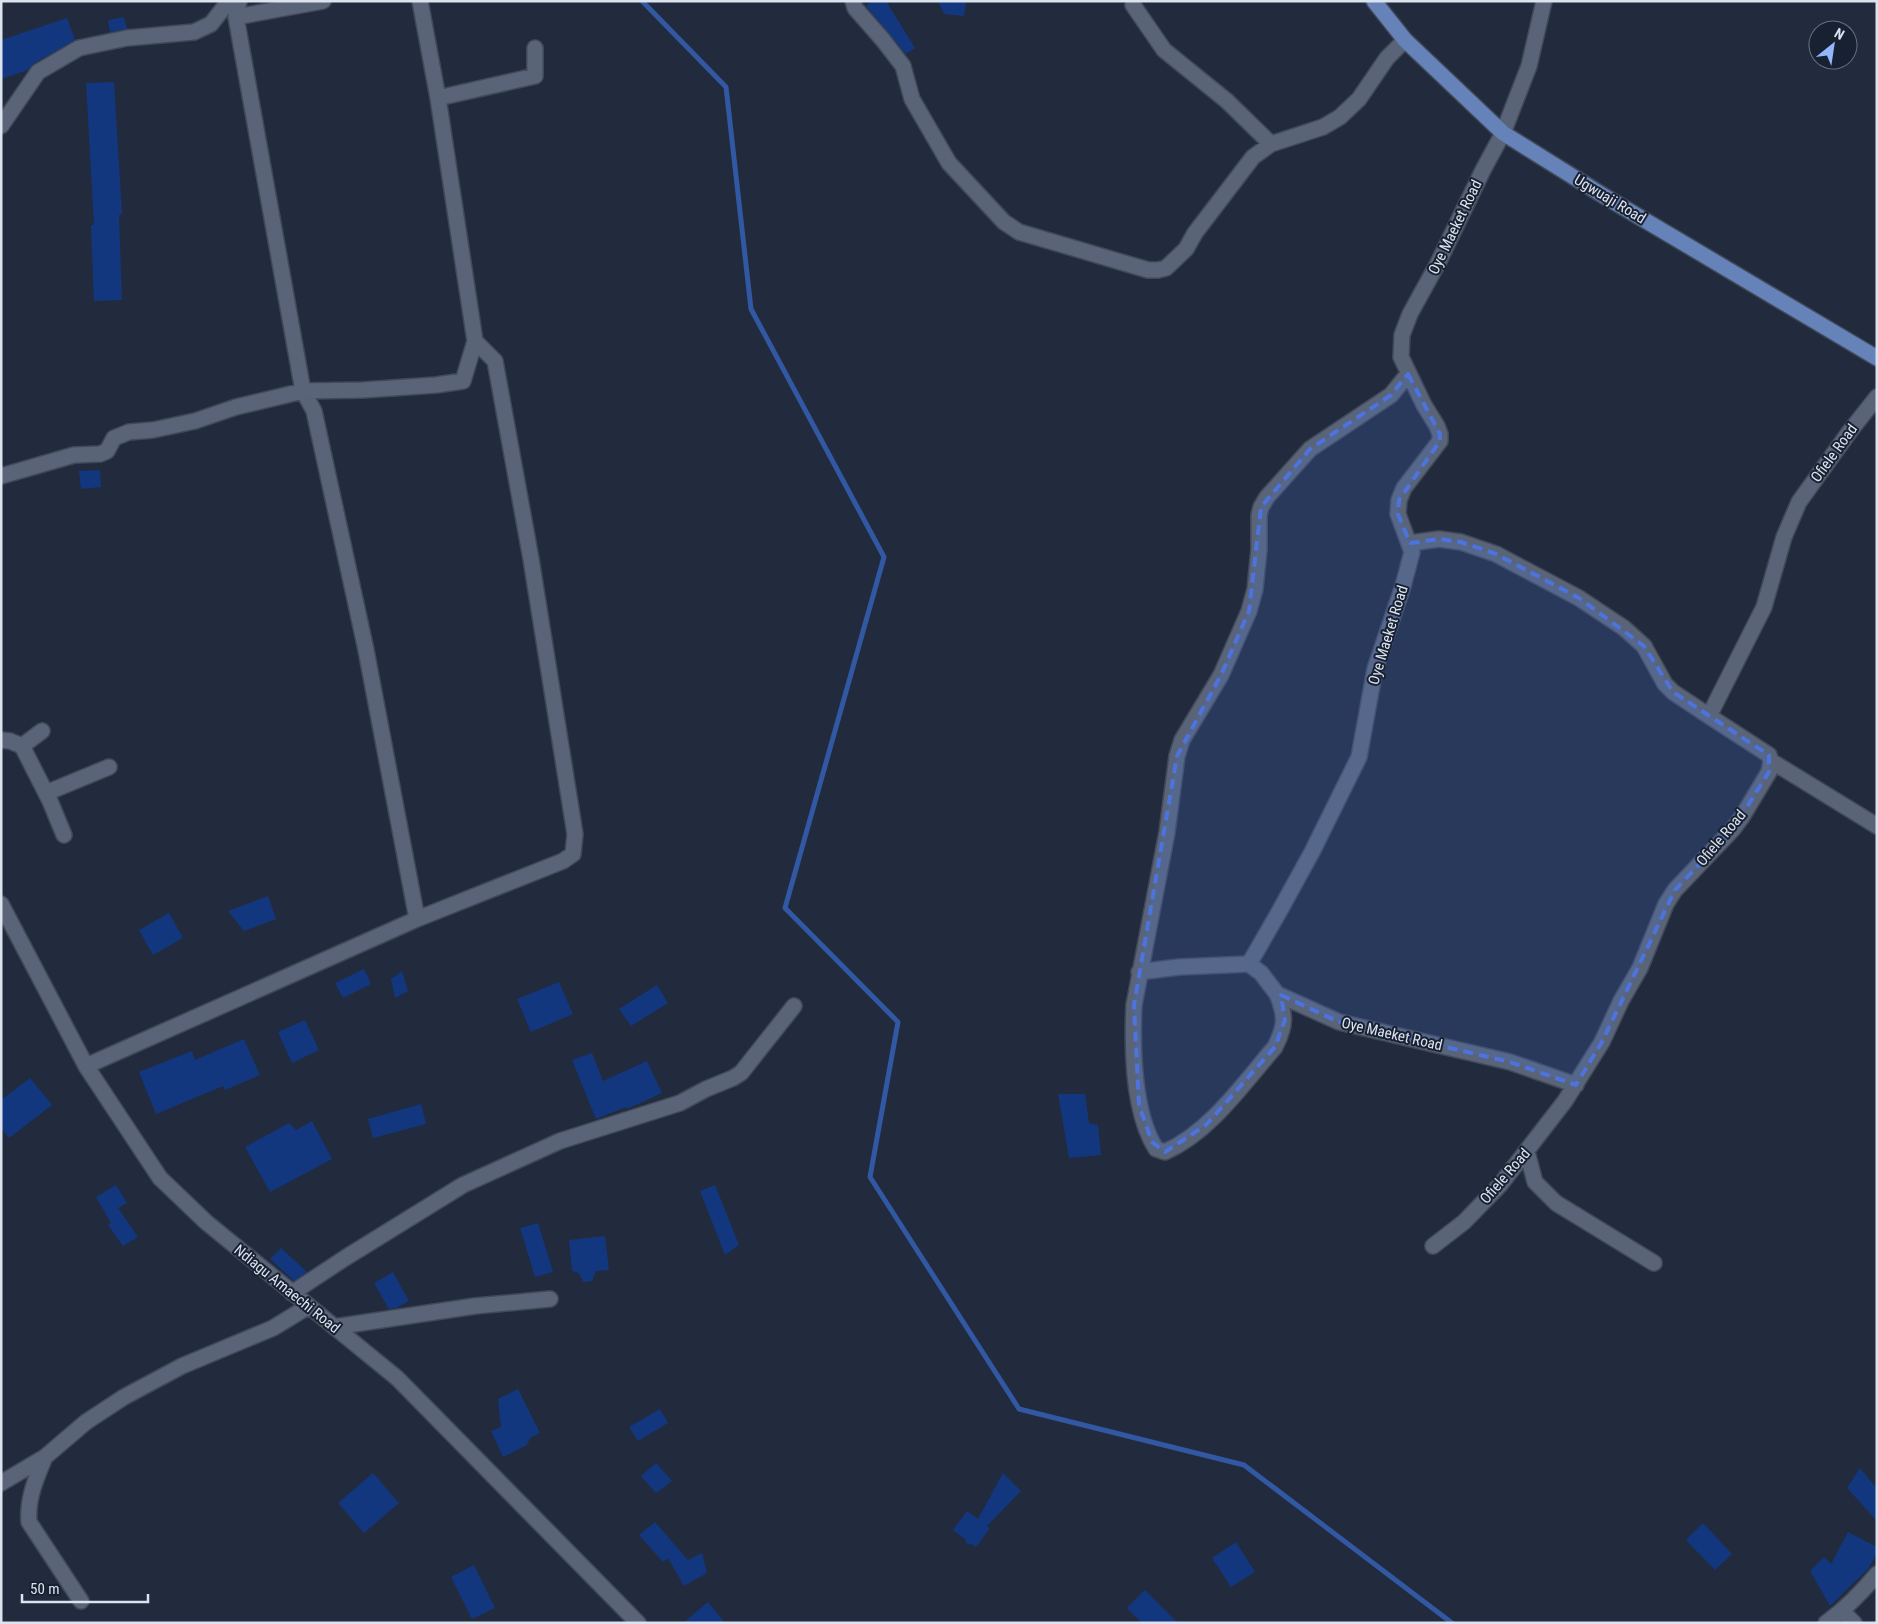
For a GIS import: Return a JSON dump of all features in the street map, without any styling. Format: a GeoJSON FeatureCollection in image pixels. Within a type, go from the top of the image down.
{"type":"FeatureCollection","features":[{"type":"Feature","properties":{"kind":"main road","name":"Ugwuaji Road"},"geometry":{"type":"LineString","coordinates":[[1374,1],[1405,40],[1503,133],[1604,196],[1877,358]]}},
{"type":"Feature","properties":{"kind":"street"},"geometry":{"type":"LineString","coordinates":[[1,126],[38,72],[79,48],[127,38],[194,32],[211,24],[229,1]]}},
{"type":"Feature","properties":{"kind":"street"},"geometry":{"type":"LineString","coordinates":[[239,1],[236,17],[303,391],[314,411],[362,631],[416,919]]}},
{"type":"Feature","properties":{"kind":"street"},"geometry":{"type":"LineString","coordinates":[[236,17],[323,1]]}},
{"type":"Feature","properties":{"kind":"street"},"geometry":{"type":"LineString","coordinates":[[1,476],[74,455],[100,454],[107,451],[114,438],[129,432],[153,430],[195,421],[236,407],[303,391],[363,390],[436,385],[463,381],[475,341],[438,98],[420,1]]}},
{"type":"Feature","properties":{"kind":"street"},"geometry":{"type":"LineString","coordinates":[[854,1],[855,8],[903,66],[912,99],[949,164],[1004,222],[1018,232],[1142,269],[1158,270],[1166,268],[1186,249],[1195,233],[1253,157],[1271,144],[1323,127],[1340,117],[1359,99],[1387,58],[1405,40]]}},
{"type":"Feature","properties":{"kind":"street","name":"Oye Maeket Road"},"geometry":{"type":"LineString","coordinates":[[1544,1],[1529,66],[1503,133],[1438,263],[1410,314],[1402,335],[1401,357],[1440,434],[1440,441],[1404,488],[1399,500],[1398,514],[1412,552],[1403,586],[1375,669],[1362,739],[1354,769],[1279,912],[1249,964],[1261,973],[1277,994],[1339,1022],[1510,1062],[1576,1085]]}},
{"type":"Feature","properties":{"kind":"street"},"geometry":{"type":"LineString","coordinates":[[1133,5],[1164,50],[1227,101],[1271,144]]}},
{"type":"Feature","properties":{"kind":"street"},"geometry":{"type":"LineString","coordinates":[[438,98],[535,76],[535,48]]}},
{"type":"Feature","properties":{"kind":"street"},"geometry":{"type":"LineString","coordinates":[[86,1066],[416,919],[563,862],[573,854],[575,834],[531,559],[494,361],[475,341]]}},
{"type":"Feature","properties":{"kind":"street"},"geometry":{"type":"LineString","coordinates":[[1277,994],[1283,1007],[1284,1020],[1282,1032],[1275,1047],[1206,1125],[1173,1149],[1160,1152],[1152,1142],[1139,1105],[1133,1029],[1134,1005],[1139,972],[1167,832],[1176,756],[1182,740],[1221,675],[1249,611],[1255,589],[1259,549],[1259,515],[1267,497],[1310,449],[1392,395],[1408,374]]}},
{"type":"Feature","properties":{"kind":"street","name":"Ofiele Road"},"geometry":{"type":"LineString","coordinates":[[1709,716],[1764,607],[1784,537],[1799,502],[1877,397]]}},
{"type":"Feature","properties":{"kind":"street"},"geometry":{"type":"LineString","coordinates":[[1410,543],[1439,539],[1461,542],[1496,554],[1580,598],[1624,628],[1644,646],[1665,684],[1673,692],[1762,749],[1769,755],[1771,761],[1877,826]]}},
{"type":"Feature","properties":{"kind":"street"},"geometry":{"type":"LineString","coordinates":[[22,746],[42,731]]}},
{"type":"Feature","properties":{"kind":"street"},"geometry":{"type":"LineString","coordinates":[[1,740],[10,741],[22,746],[46,793],[64,835]]}},
{"type":"Feature","properties":{"kind":"street","name":"Ofiele Road"},"geometry":{"type":"LineString","coordinates":[[1433,1246],[1464,1222],[1500,1185],[1527,1152],[1576,1085],[1602,1042],[1621,1001],[1640,968],[1666,904],[1674,890],[1733,829],[1766,779],[1771,761]]}},
{"type":"Feature","properties":{"kind":"street"},"geometry":{"type":"LineString","coordinates":[[46,793],[109,767]]}},
{"type":"Feature","properties":{"kind":"street","name":"Ndiagu Amaechi Road"},"geometry":{"type":"LineString","coordinates":[[1,904],[86,1066],[160,1178],[206,1222],[398,1378],[638,1623]]}},
{"type":"Feature","properties":{"kind":"street"},"geometry":{"type":"LineString","coordinates":[[1139,972],[1180,967],[1249,964]]}},
{"type":"Feature","properties":{"kind":"street"},"geometry":{"type":"LineString","coordinates":[[292,1293],[345,1258],[463,1186],[560,1141],[680,1103],[706,1089],[733,1078],[741,1073],[794,1006]]}},
{"type":"Feature","properties":{"kind":"street"},"geometry":{"type":"LineString","coordinates":[[1527,1152],[1535,1182],[1556,1203],[1654,1263]]}},
{"type":"Feature","properties":{"kind":"street"},"geometry":{"type":"LineString","coordinates":[[334,1327],[475,1306],[550,1299]]}},
{"type":"Feature","properties":{"kind":"street"},"geometry":{"type":"LineString","coordinates":[[1,1483],[45,1457],[86,1422],[124,1397],[182,1366],[273,1328],[309,1306]]}},
{"type":"Feature","properties":{"kind":"street"},"geometry":{"type":"LineString","coordinates":[[45,1457],[32,1490],[29,1522],[81,1601]]}},
{"type":"Feature","properties":{"kind":"street"},"geometry":{"type":"LineString","coordinates":[[1826,1623],[1864,1590],[1877,1574]]}},
{"type":"Feature","properties":{"kind":"street"},"geometry":{"type":"LineString","coordinates":[[1842,1611],[1854,1623]]}},
{"type":"Feature","properties":{"kind":"highlighted area"},"geometry":{"type":"Polygon","coordinates":[[[1408,374],[1440,434],[1440,441],[1399,500],[1398,514],[1410,543],[1439,539],[1461,542],[1496,554],[1579,598],[1644,646],[1673,692],[1769,755],[1769,772],[1733,829],[1675,890],[1602,1042],[1576,1085],[1510,1062],[1339,1022],[1281,995],[1285,1020],[1275,1047],[1206,1125],[1165,1152],[1152,1142],[1139,1105],[1134,1005],[1177,756],[1221,675],[1249,611],[1261,507],[1310,449],[1391,395],[1408,374]]]}},
{"type":"Feature","properties":{"kind":"building"},"geometry":{"type":"Polygon","coordinates":[[[872,1],[886,1],[915,48],[906,54],[866,6],[872,1]]]}},
{"type":"Feature","properties":{"kind":"building"},"geometry":{"type":"Polygon","coordinates":[[[938,1],[966,1],[964,16],[944,14],[938,1]]]}},
{"type":"Feature","properties":{"kind":"building"},"geometry":{"type":"Polygon","coordinates":[[[124,17],[127,29],[110,32],[108,20],[124,17]]]}},
{"type":"Feature","properties":{"kind":"building"},"geometry":{"type":"Polygon","coordinates":[[[67,18],[75,40],[33,64],[28,70],[1,79],[1,40],[67,18]]]}},
{"type":"Feature","properties":{"kind":"building"},"geometry":{"type":"Polygon","coordinates":[[[114,82],[122,214],[119,215],[122,300],[94,301],[91,225],[94,225],[86,83],[114,82]]]}},
{"type":"Feature","properties":{"kind":"building"},"geometry":{"type":"Polygon","coordinates":[[[100,470],[101,487],[81,489],[79,471],[100,470]]]}},
{"type":"Feature","properties":{"kind":"building"},"geometry":{"type":"Polygon","coordinates":[[[268,896],[276,919],[244,931],[228,911],[268,896]]]}},
{"type":"Feature","properties":{"kind":"building"},"geometry":{"type":"Polygon","coordinates":[[[169,913],[183,938],[153,955],[139,930],[169,913]]]}},
{"type":"Feature","properties":{"kind":"building"},"geometry":{"type":"Polygon","coordinates":[[[364,969],[371,984],[343,998],[335,983],[364,969]]]}},
{"type":"Feature","properties":{"kind":"building"},"geometry":{"type":"Polygon","coordinates":[[[402,971],[408,991],[395,998],[391,979],[402,971]]]}},
{"type":"Feature","properties":{"kind":"building"},"geometry":{"type":"Polygon","coordinates":[[[559,982],[573,1014],[531,1032],[517,999],[559,982]]]}},
{"type":"Feature","properties":{"kind":"building"},"geometry":{"type":"Polygon","coordinates":[[[657,985],[668,1003],[631,1026],[619,1009],[657,985]]]}},
{"type":"Feature","properties":{"kind":"building"},"geometry":{"type":"Polygon","coordinates":[[[305,1020],[319,1050],[292,1063],[278,1032],[305,1020]]]}},
{"type":"Feature","properties":{"kind":"building"},"geometry":{"type":"Polygon","coordinates":[[[244,1039],[260,1075],[225,1090],[223,1086],[156,1114],[139,1072],[192,1051],[195,1060],[244,1039]]]}},
{"type":"Feature","properties":{"kind":"building"},"geometry":{"type":"Polygon","coordinates":[[[592,1053],[603,1081],[647,1061],[662,1093],[627,1109],[626,1107],[596,1119],[572,1060],[592,1053]]]}},
{"type":"Feature","properties":{"kind":"building"},"geometry":{"type":"Polygon","coordinates":[[[30,1078],[52,1105],[9,1138],[1,1128],[1,1100],[30,1078]]]}},
{"type":"Feature","properties":{"kind":"building"},"geometry":{"type":"Polygon","coordinates":[[[1058,1094],[1085,1094],[1089,1123],[1098,1125],[1101,1155],[1069,1158],[1058,1094]]]}},
{"type":"Feature","properties":{"kind":"building"},"geometry":{"type":"Polygon","coordinates":[[[421,1104],[426,1124],[373,1138],[368,1119],[421,1104]]]}},
{"type":"Feature","properties":{"kind":"building"},"geometry":{"type":"Polygon","coordinates":[[[312,1121],[332,1159],[270,1192],[245,1147],[289,1123],[296,1130],[312,1121]]]}},
{"type":"Feature","properties":{"kind":"building"},"geometry":{"type":"Polygon","coordinates":[[[116,1185],[127,1203],[118,1208],[138,1237],[123,1246],[108,1225],[111,1223],[96,1197],[116,1185]]]}},
{"type":"Feature","properties":{"kind":"building"},"geometry":{"type":"Polygon","coordinates":[[[715,1185],[739,1245],[725,1255],[700,1191],[715,1185]]]}},
{"type":"Feature","properties":{"kind":"building"},"geometry":{"type":"Polygon","coordinates":[[[538,1223],[553,1272],[535,1277],[520,1228],[538,1223]]]}},
{"type":"Feature","properties":{"kind":"building"},"geometry":{"type":"Polygon","coordinates":[[[605,1236],[609,1270],[596,1271],[592,1281],[583,1282],[579,1273],[572,1271],[569,1240],[605,1236]]]}},
{"type":"Feature","properties":{"kind":"building"},"geometry":{"type":"Polygon","coordinates":[[[281,1248],[307,1272],[294,1281],[270,1259],[281,1248]]]}},
{"type":"Feature","properties":{"kind":"building"},"geometry":{"type":"Polygon","coordinates":[[[393,1272],[409,1301],[396,1308],[389,1309],[374,1283],[393,1272]]]}},
{"type":"Feature","properties":{"kind":"building"},"geometry":{"type":"Polygon","coordinates":[[[518,1389],[540,1433],[530,1438],[527,1445],[503,1457],[491,1431],[501,1427],[498,1399],[518,1389]]]}},
{"type":"Feature","properties":{"kind":"building"},"geometry":{"type":"Polygon","coordinates":[[[660,1409],[668,1423],[638,1441],[629,1427],[660,1409]]]}},
{"type":"Feature","properties":{"kind":"building"},"geometry":{"type":"Polygon","coordinates":[[[656,1463],[672,1481],[656,1493],[641,1476],[656,1463]]]}},
{"type":"Feature","properties":{"kind":"building"},"geometry":{"type":"Polygon","coordinates":[[[1860,1468],[1877,1489],[1877,1521],[1847,1488],[1860,1468]]]}},
{"type":"Feature","properties":{"kind":"building"},"geometry":{"type":"Polygon","coordinates":[[[373,1473],[399,1503],[364,1533],[338,1503],[373,1473]]]}},
{"type":"Feature","properties":{"kind":"building"},"geometry":{"type":"Polygon","coordinates":[[[1003,1473],[1021,1491],[987,1526],[990,1528],[976,1547],[970,1543],[969,1545],[965,1542],[966,1540],[953,1530],[967,1511],[978,1519],[1003,1473]]]}},
{"type":"Feature","properties":{"kind":"building"},"geometry":{"type":"Polygon","coordinates":[[[655,1522],[688,1560],[702,1553],[707,1573],[684,1586],[668,1558],[663,1562],[639,1535],[655,1522]]]}},
{"type":"Feature","properties":{"kind":"building"},"geometry":{"type":"Polygon","coordinates":[[[1703,1523],[1732,1554],[1715,1570],[1686,1540],[1703,1523]]]}},
{"type":"Feature","properties":{"kind":"building"},"geometry":{"type":"Polygon","coordinates":[[[1848,1532],[1877,1547],[1877,1552],[1869,1568],[1830,1606],[1810,1571],[1824,1557],[1831,1564],[1848,1532]]]}},
{"type":"Feature","properties":{"kind":"building"},"geometry":{"type":"Polygon","coordinates":[[[1236,1542],[1255,1572],[1231,1587],[1212,1558],[1236,1542]]]}},
{"type":"Feature","properties":{"kind":"building"},"geometry":{"type":"Polygon","coordinates":[[[474,1565],[495,1608],[472,1619],[451,1577],[474,1565]]]}},
{"type":"Feature","properties":{"kind":"building"},"geometry":{"type":"Polygon","coordinates":[[[1145,1590],[1178,1623],[1142,1623],[1127,1608],[1145,1590]]]}},
{"type":"Feature","properties":{"kind":"building"},"geometry":{"type":"Polygon","coordinates":[[[708,1602],[725,1623],[683,1623],[708,1602]]]}},
{"type":"Feature","properties":{"kind":"waterway"},"geometry":{"type":"LineString","coordinates":[[642,1],[726,87],[751,309],[884,557],[785,908],[898,1022],[870,1177],[1019,1409],[1244,1465],[1452,1623]]}}]}
